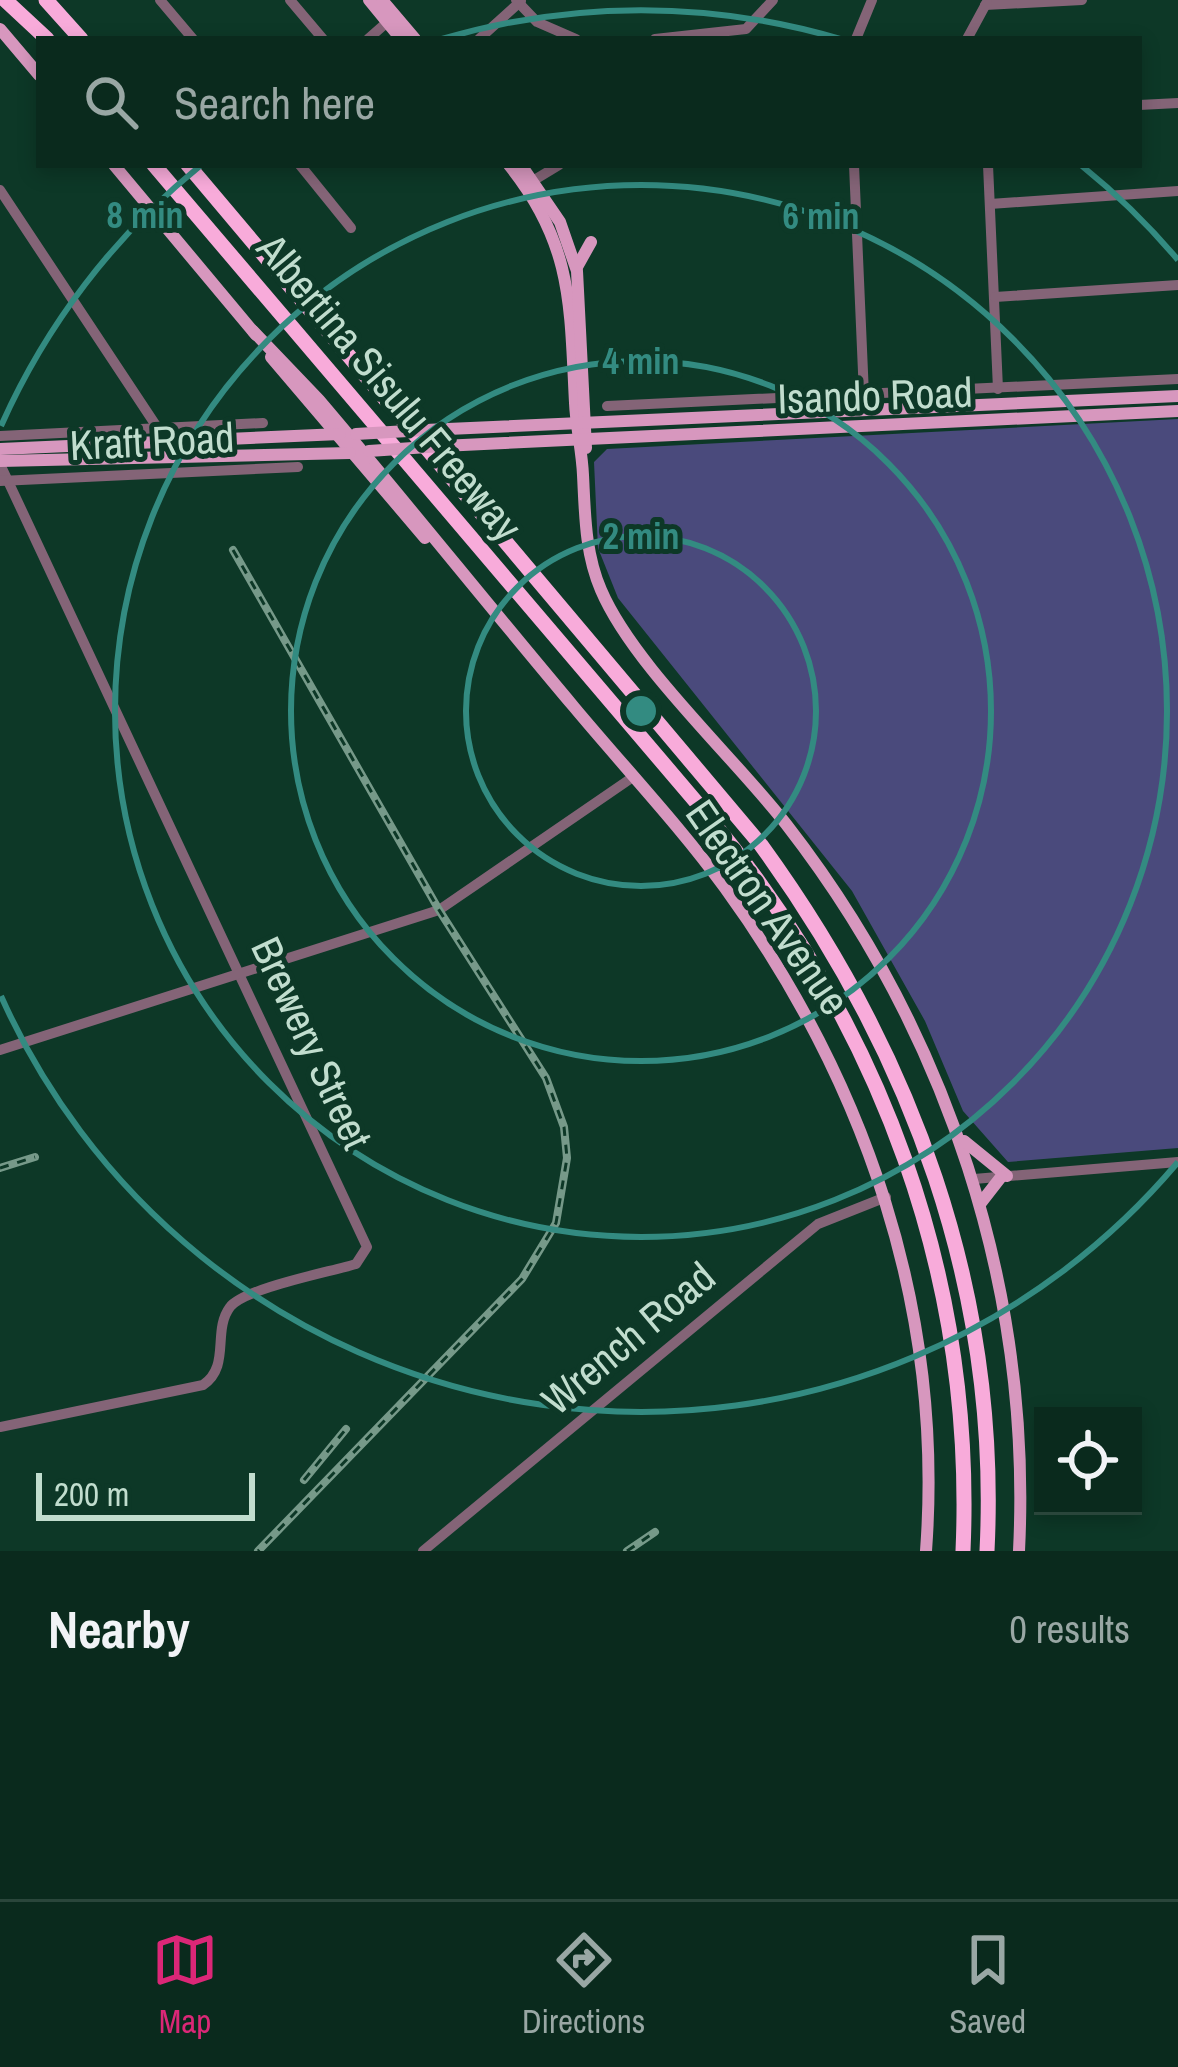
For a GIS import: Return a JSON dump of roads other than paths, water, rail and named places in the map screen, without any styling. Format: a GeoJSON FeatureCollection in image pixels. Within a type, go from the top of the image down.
{"type":"FeatureCollection","features":[{"type":"Feature","properties":{"kind":"highway"},"geometry":{"type":"LineString","coordinates":[[5,0],[44,36]]}},
{"type":"Feature","properties":{"kind":"highway"},"geometry":{"type":"LineString","coordinates":[[16,0],[45,36]]}},
{"type":"Feature","properties":{"kind":"highway"},"geometry":{"type":"LineString","coordinates":[[46,0],[82,36]]}},
{"type":"Feature","properties":{"kind":"highway"},"geometry":{"type":"LineString","coordinates":[[58,0],[83,36]]}},
{"type":"Feature","properties":{"kind":"highway","name":"Albertina Sisulu Freeway"},"geometry":{"type":"LineString","coordinates":[[157,168],[736,849],[820,970],[883,1094],[935,1251],[963,1422],[963,1551]]}},
{"type":"Feature","properties":{"kind":"highway","name":"Albertina Sisulu Freeway"},"geometry":{"type":"LineString","coordinates":[[191,168],[761,845],[838,957],[914,1109],[949,1213],[982,1383],[987,1551]]}},
{"type":"Feature","properties":{"kind":"main road"},"geometry":{"type":"LineString","coordinates":[[369,0],[412,36]]}},
{"type":"Feature","properties":{"kind":"main road"},"geometry":{"type":"LineString","coordinates":[[382,0],[400,36]]}},
{"type":"Feature","properties":{"kind":"main road"},"geometry":{"type":"LineString","coordinates":[[0,29],[36,71]]}},
{"type":"Feature","properties":{"kind":"main road","name":"Electron Avenue"},"geometry":{"type":"LineString","coordinates":[[117,168],[722,884],[792,989],[854,1109],[886,1197],[922,1372],[928,1454],[926,1551]]}},
{"type":"Feature","properties":{"kind":"main road"},"geometry":{"type":"LineString","coordinates":[[513,168],[560,222],[577,271],[590,556],[613,614],[784,821],[850,913],[910,1018],[974,1179],[1015,1391],[1019,1551]]}},
{"type":"Feature","properties":{"kind":"main road"},"geometry":{"type":"LineString","coordinates":[[522,168],[565,266],[581,422]]}},
{"type":"Feature","properties":{"kind":"main road"},"geometry":{"type":"LineString","coordinates":[[577,271],[591,242]]}},
{"type":"Feature","properties":{"kind":"main road","name":"Electron Avenue"},"geometry":{"type":"LineString","coordinates":[[253,331],[309,405],[346,434]]}},
{"type":"Feature","properties":{"kind":"main road","name":"Isando Road"},"geometry":{"type":"LineString","coordinates":[[0,449],[1178,395]]}},
{"type":"Feature","properties":{"kind":"main road"},"geometry":{"type":"LineString","coordinates":[[271,437],[309,426],[309,405]]}},
{"type":"Feature","properties":{"kind":"main road","name":"Isando Road"},"geometry":{"type":"LineString","coordinates":[[0,462],[582,443],[1178,411]]}},
{"type":"Feature","properties":{"kind":"main road"},"geometry":{"type":"LineString","coordinates":[[308,453],[376,470],[405,448]]}},
{"type":"Feature","properties":{"kind":"main road"},"geometry":{"type":"LineString","coordinates":[[956,1130],[980,1159],[1004,1177],[980,1204]]}},
{"type":"Feature","properties":{"kind":"street"},"geometry":{"type":"LineString","coordinates":[[160,0],[191,36]]}},
{"type":"Feature","properties":{"kind":"street"},"geometry":{"type":"LineString","coordinates":[[290,0],[320,36]]}},
{"type":"Feature","properties":{"kind":"street"},"geometry":{"type":"LineString","coordinates":[[682,36],[746,29],[773,0]]}},
{"type":"Feature","properties":{"kind":"street"},"geometry":{"type":"LineString","coordinates":[[853,0],[870,5],[857,36]]}},
{"type":"Feature","properties":{"kind":"street"},"geometry":{"type":"LineString","coordinates":[[969,36],[987,3],[1082,0]]}},
{"type":"Feature","properties":{"kind":"street"},"geometry":{"type":"LineString","coordinates":[[482,36],[519,1],[552,32],[566,36]]}},
{"type":"Feature","properties":{"kind":"street"},"geometry":{"type":"LineString","coordinates":[[371,36],[391,18]]}},
{"type":"Feature","properties":{"kind":"street"},"geometry":{"type":"LineString","coordinates":[[1142,105],[1178,104]]}},
{"type":"Feature","properties":{"kind":"street"},"geometry":{"type":"LineString","coordinates":[[302,168],[351,228]]}},
{"type":"Feature","properties":{"kind":"street"},"geometry":{"type":"LineString","coordinates":[[529,182],[554,168]]}},
{"type":"Feature","properties":{"kind":"street"},"geometry":{"type":"LineString","coordinates":[[854,168],[864,395]]}},
{"type":"Feature","properties":{"kind":"street"},"geometry":{"type":"LineString","coordinates":[[988,168],[998,389]]}},
{"type":"Feature","properties":{"kind":"street"},"geometry":{"type":"LineString","coordinates":[[0,190],[158,427]]}},
{"type":"Feature","properties":{"kind":"street"},"geometry":{"type":"LineString","coordinates":[[990,204],[1178,191]]}},
{"type":"Feature","properties":{"kind":"street"},"geometry":{"type":"LineString","coordinates":[[995,296],[1178,285]]}},
{"type":"Feature","properties":{"kind":"street","name":"Isando Road"},"geometry":{"type":"LineString","coordinates":[[608,406],[1178,379]]}},
{"type":"Feature","properties":{"kind":"street"},"geometry":{"type":"LineString","coordinates":[[0,436],[263,423]]}},
{"type":"Feature","properties":{"kind":"street","name":"Brewery Street"},"geometry":{"type":"LineString","coordinates":[[0,462],[4,480],[364,1235],[364,1256],[356,1264],[237,1301],[225,1318],[217,1371],[203,1385],[0,1427]]}},
{"type":"Feature","properties":{"kind":"street","name":"Kraft Road"},"geometry":{"type":"LineString","coordinates":[[4,480],[298,467]]}},
{"type":"Feature","properties":{"kind":"street"},"geometry":{"type":"LineString","coordinates":[[0,1050],[439,910],[633,777]]}},
{"type":"Feature","properties":{"kind":"street"},"geometry":{"type":"LineString","coordinates":[[974,1179],[1178,1162]]}},
{"type":"Feature","properties":{"kind":"street","name":"Wrench Road"},"geometry":{"type":"LineString","coordinates":[[424,1551],[818,1224],[886,1197]]}},
{"type":"Feature","properties":{"kind":"railway"},"geometry":{"type":"LineString","coordinates":[[233,550],[439,910],[546,1078],[564,1127],[567,1158],[556,1223],[522,1279],[258,1551]]}},
{"type":"Feature","properties":{"kind":"railway"},"geometry":{"type":"LineString","coordinates":[[0,1168],[35,1157]]}},
{"type":"Feature","properties":{"kind":"railway"},"geometry":{"type":"LineString","coordinates":[[304,1480],[346,1429]]}},
{"type":"Feature","properties":{"kind":"railway"},"geometry":{"type":"LineString","coordinates":[[627,1551],[655,1532]]}}]}
